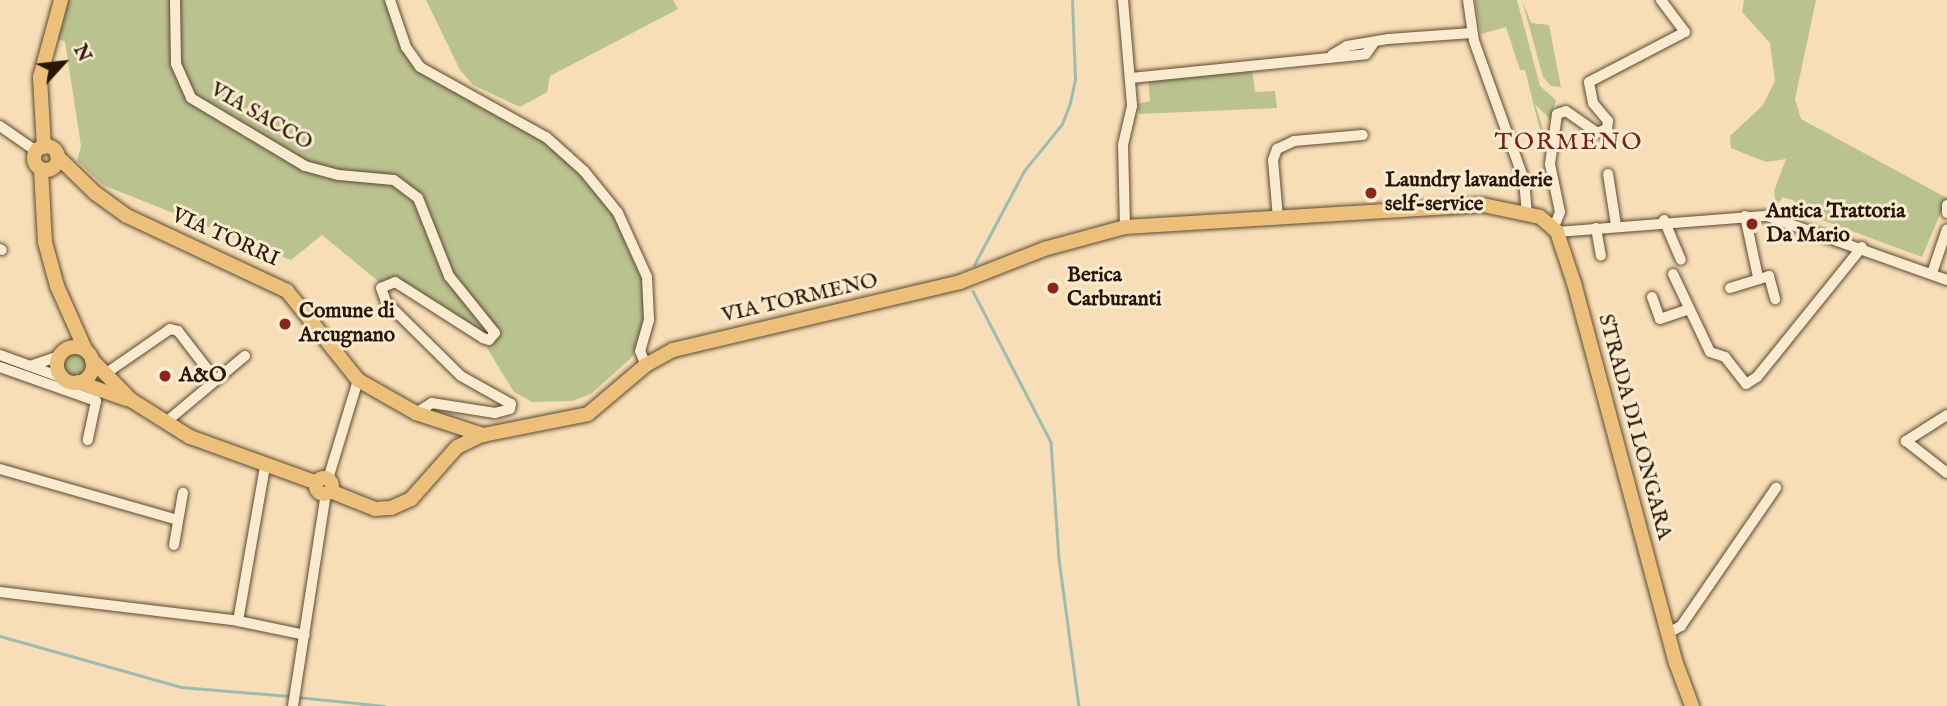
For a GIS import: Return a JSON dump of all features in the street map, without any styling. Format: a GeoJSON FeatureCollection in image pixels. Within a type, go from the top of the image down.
{"type":"FeatureCollection","features":[{"type":"Feature","properties":{"kind":"main road"},"geometry":{"type":"LineString","coordinates":[[61,0],[40,77],[40,149],[34,162],[41,169],[44,242],[71,320],[88,355],[89,376],[78,382]]}},
{"type":"Feature","properties":{"kind":"main road","name":"VIA TORRI"},"geometry":{"type":"LineString","coordinates":[[40,149],[57,156],[95,193],[127,216],[287,290],[358,380]]}},
{"type":"Feature","properties":{"kind":"main road"},"geometry":{"type":"LineString","coordinates":[[41,169],[54,166],[57,156]]}},
{"type":"Feature","properties":{"kind":"main road","name":"VIA TORMENO"},"geometry":{"type":"LineString","coordinates":[[358,380],[416,413],[483,435],[578,419],[604,404],[646,365],[682,348],[960,282],[1044,249],[1125,227],[1483,205],[1527,213],[1555,229]]}},
{"type":"Feature","properties":{"kind":"main road","name":"STRADA DI LONGARA"},"geometry":{"type":"LineString","coordinates":[[1555,229],[1668,633],[1692,706]]}},
{"type":"Feature","properties":{"kind":"main road"},"geometry":{"type":"LineString","coordinates":[[71,320],[58,368],[63,378],[131,400]]}},
{"type":"Feature","properties":{"kind":"main road"},"geometry":{"type":"LineString","coordinates":[[61,354],[76,347],[88,355],[131,400],[190,437],[325,487],[375,509],[391,508],[411,499],[457,447],[483,435]]}},
{"type":"Feature","properties":{"kind":"main road"},"geometry":{"type":"LineString","coordinates":[[457,447],[459,429]]}},
{"type":"Feature","properties":{"kind":"street","name":"VIA SACCO"},"geometry":{"type":"LineString","coordinates":[[175,0],[176,64],[191,98],[305,166],[339,175],[394,180],[418,198],[449,276],[495,333],[489,340],[483,338],[395,282],[381,288],[386,302],[461,376],[511,404],[509,409],[495,413],[436,404],[416,413]]}},
{"type":"Feature","properties":{"kind":"street"},"geometry":{"type":"LineString","coordinates":[[390,0],[406,47],[420,68],[546,137],[584,171],[618,213],[647,277],[649,320],[640,351],[646,365]]}},
{"type":"Feature","properties":{"kind":"street"},"geometry":{"type":"LineString","coordinates":[[1123,0],[1132,106],[1123,155],[1125,227]]}},
{"type":"Feature","properties":{"kind":"street"},"geometry":{"type":"LineString","coordinates":[[1468,0],[1472,33],[1524,180],[1527,213]]}},
{"type":"Feature","properties":{"kind":"street"},"geometry":{"type":"LineString","coordinates":[[1661,0],[1685,32],[1589,82],[1593,103],[1608,121],[1607,129],[1597,133],[1566,111],[1558,114],[1550,164],[1560,212],[1555,229],[1745,216],[1782,218],[1947,280]]}},
{"type":"Feature","properties":{"kind":"street"},"geometry":{"type":"LineString","coordinates":[[1131,78],[1326,59],[1347,46],[1373,44],[1388,38],[1472,33]]}},
{"type":"Feature","properties":{"kind":"street"},"geometry":{"type":"LineString","coordinates":[[0,125],[40,149]]}},
{"type":"Feature","properties":{"kind":"street"},"geometry":{"type":"LineString","coordinates":[[1278,218],[1273,160],[1277,149],[1294,141],[1363,135]]}},
{"type":"Feature","properties":{"kind":"street"},"geometry":{"type":"LineString","coordinates":[[1608,174],[1616,225]]}},
{"type":"Feature","properties":{"kind":"street"},"geometry":{"type":"LineString","coordinates":[[1947,205],[1947,213]]}},
{"type":"Feature","properties":{"kind":"street"},"geometry":{"type":"LineString","coordinates":[[1745,216],[1758,277]]}},
{"type":"Feature","properties":{"kind":"street"},"geometry":{"type":"LineString","coordinates":[[1664,220],[1681,260]]}},
{"type":"Feature","properties":{"kind":"street"},"geometry":{"type":"LineString","coordinates":[[1597,228],[1601,256]]}},
{"type":"Feature","properties":{"kind":"street"},"geometry":{"type":"LineString","coordinates":[[1933,273],[1947,229]]}},
{"type":"Feature","properties":{"kind":"street"},"geometry":{"type":"LineString","coordinates":[[1673,274],[1710,352],[1725,357],[1746,384],[1757,377],[1862,247]]}},
{"type":"Feature","properties":{"kind":"street"},"geometry":{"type":"LineString","coordinates":[[1730,288],[1758,277],[1769,276],[1776,299]]}},
{"type":"Feature","properties":{"kind":"street"},"geometry":{"type":"LineString","coordinates":[[1652,297],[1660,319],[1689,309]]}},
{"type":"Feature","properties":{"kind":"street"},"geometry":{"type":"LineString","coordinates":[[105,374],[170,329],[178,331],[215,379]]}},
{"type":"Feature","properties":{"kind":"street"},"geometry":{"type":"LineString","coordinates":[[29,366],[61,354]]}},
{"type":"Feature","properties":{"kind":"street"},"geometry":{"type":"LineString","coordinates":[[0,355],[63,378]]}},
{"type":"Feature","properties":{"kind":"street"},"geometry":{"type":"LineString","coordinates":[[166,422],[245,356]]}},
{"type":"Feature","properties":{"kind":"street"},"geometry":{"type":"LineString","coordinates":[[0,367],[96,401],[88,440]]}},
{"type":"Feature","properties":{"kind":"street"},"geometry":{"type":"LineString","coordinates":[[293,706],[325,487],[340,431],[358,380]]}},
{"type":"Feature","properties":{"kind":"street"},"geometry":{"type":"LineString","coordinates":[[1945,419],[1906,441],[1947,473]]}},
{"type":"Feature","properties":{"kind":"street"},"geometry":{"type":"LineString","coordinates":[[238,621],[265,466]]}},
{"type":"Feature","properties":{"kind":"street"},"geometry":{"type":"LineString","coordinates":[[0,469],[178,520]]}},
{"type":"Feature","properties":{"kind":"street"},"geometry":{"type":"LineString","coordinates":[[1668,633],[1681,626],[1776,488]]}},
{"type":"Feature","properties":{"kind":"street"},"geometry":{"type":"LineString","coordinates":[[174,545],[183,493]]}},
{"type":"Feature","properties":{"kind":"street"},"geometry":{"type":"LineString","coordinates":[[0,592],[238,621],[305,635]]}},
{"type":"Feature","properties":{"kind":"green space"},"geometry":{"type":"Polygon","coordinates":[[[64,0],[390,0],[420,68],[546,137],[618,213],[650,302],[642,340],[631,358],[591,394],[572,401],[532,402],[514,392],[487,348],[488,340],[395,282],[384,286],[322,235],[291,260],[103,185],[77,161],[81,146],[65,42],[56,38],[64,0]]]}},
{"type":"Feature","properties":{"kind":"green space"},"geometry":{"type":"Polygon","coordinates":[[[426,0],[673,0],[678,9],[550,76],[547,92],[520,107],[473,85],[460,70],[426,0]]]}},
{"type":"Feature","properties":{"kind":"green space"},"geometry":{"type":"Polygon","coordinates":[[[1475,0],[1517,0],[1540,86],[1556,100],[1550,119],[1535,104],[1545,135],[1549,134],[1548,146],[1544,146],[1525,70],[1520,70],[1506,27],[1481,34],[1475,0]]]}},
{"type":"Feature","properties":{"kind":"green space"},"geometry":{"type":"Polygon","coordinates":[[[1522,0],[1531,23],[1549,25],[1561,87],[1551,86],[1543,77],[1522,0]]]}},
{"type":"Feature","properties":{"kind":"green space"},"geometry":{"type":"Polygon","coordinates":[[[1744,0],[1816,0],[1795,99],[1801,119],[1947,198],[1922,257],[1792,209],[1795,201],[1783,197],[1776,206],[1774,191],[1786,159],[1766,162],[1731,148],[1730,136],[1763,105],[1775,81],[1770,43],[1742,12],[1744,0]]]}},
{"type":"Feature","properties":{"kind":"green space"},"geometry":{"type":"Polygon","coordinates":[[[1252,68],[1255,92],[1275,91],[1277,108],[1139,114],[1137,104],[1150,101],[1148,76],[1252,68]]]}},
{"type":"Feature","properties":{"kind":"green space"},"geometry":{"type":"Polygon","coordinates":[[[75,353],[83,357],[87,365],[83,373],[75,377],[67,373],[63,365],[67,357],[75,353]]]}},
{"type":"Feature","properties":{"kind":"waterway"},"geometry":{"type":"LineString","coordinates":[[974,265],[1024,171],[1062,124],[1070,103],[1075,79],[1072,0]]}},
{"type":"Feature","properties":{"kind":"waterway"},"geometry":{"type":"LineString","coordinates":[[973,291],[1051,442],[1059,559],[1079,706]]}},
{"type":"Feature","properties":{"kind":"waterway"},"geometry":{"type":"LineString","coordinates":[[0,636],[181,687],[290,696]]}},
{"type":"Feature","properties":{"kind":"waterway"},"geometry":{"type":"LineString","coordinates":[[297,697],[385,706]]}},
{"type":"Feature","properties":{"kind":"place","name":"Laundry lavanderie self-service"},"geometry":{"type":"Point","coordinates":[1371,193]}},
{"type":"Feature","properties":{"kind":"place","name":"Antica Trattoria Da Mario"},"geometry":{"type":"Point","coordinates":[1752,224]}},
{"type":"Feature","properties":{"kind":"place","name":"Berica Carburanti"},"geometry":{"type":"Point","coordinates":[1053,288]}},
{"type":"Feature","properties":{"kind":"place","name":"Comune di Arcugnano"},"geometry":{"type":"Point","coordinates":[285,324]}},
{"type":"Feature","properties":{"kind":"place","name":"A&O"},"geometry":{"type":"Point","coordinates":[165,376]}},
{"type":"Feature","properties":{"kind":"district","name":"TORMENO"},"geometry":{"type":"Point","coordinates":[1569,143]}}]}
